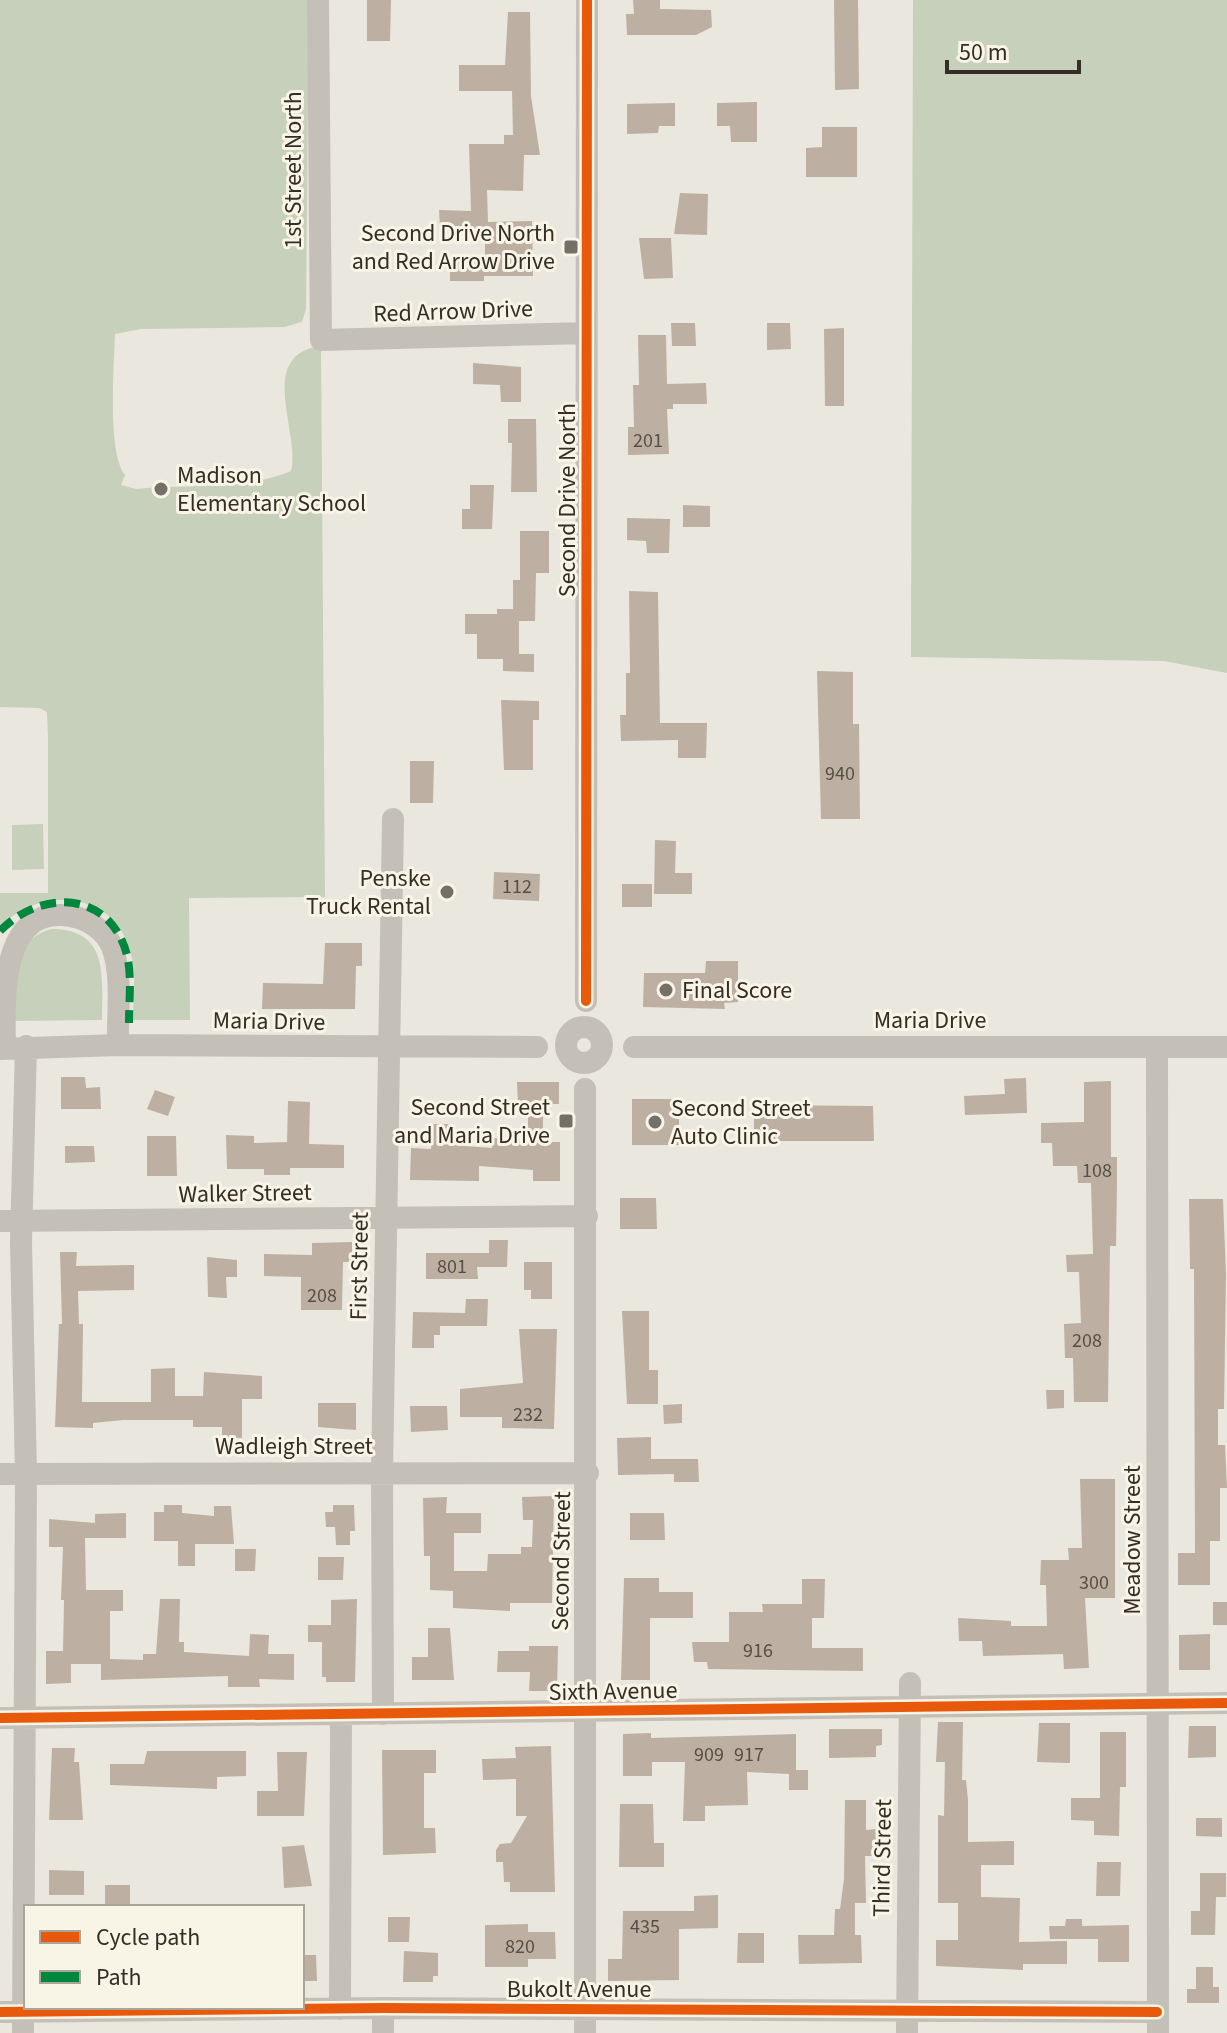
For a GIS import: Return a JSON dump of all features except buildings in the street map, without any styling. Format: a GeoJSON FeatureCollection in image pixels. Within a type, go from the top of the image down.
{"type":"FeatureCollection","features":[{"type":"Feature","properties":{"kind":"street","name":"1st Street North"},"geometry":{"type":"LineString","coordinates":[[318,0],[321,340]]}},
{"type":"Feature","properties":{"kind":"street","name":"Second Drive North"},"geometry":{"type":"LineString","coordinates":[[584,1045],[578,1012],[586,1001],[587,0]]}},
{"type":"Feature","properties":{"kind":"street","name":"Red Arrow Drive"},"geometry":{"type":"LineString","coordinates":[[321,340],[586,333]]}},
{"type":"Feature","properties":{"kind":"street","name":"First Street"},"geometry":{"type":"LineString","coordinates":[[383,1714],[382,1472],[393,819]]}},
{"type":"Feature","properties":{"kind":"street"},"geometry":{"type":"LineString","coordinates":[[23,2022],[26,1474],[11,1220],[6,953],[25,926],[38,917],[58,914],[92,923],[112,947],[118,1045]]}},
{"type":"Feature","properties":{"kind":"street","name":"Maria Drive"},"geometry":{"type":"LineString","coordinates":[[10,1048],[118,1045],[537,1047],[552,1037],[584,1045],[634,1047],[1227,1047]]}},
{"type":"Feature","properties":{"kind":"street","name":"Second Street"},"geometry":{"type":"LineString","coordinates":[[584,1045],[575,1074],[585,1089],[587,1216],[585,2033]]}},
{"type":"Feature","properties":{"kind":"street","name":"Meadow Street"},"geometry":{"type":"LineString","coordinates":[[1157,1047],[1158,2023]]}},
{"type":"Feature","properties":{"kind":"street","name":"Walker Street"},"geometry":{"type":"LineString","coordinates":[[11,1220],[587,1216]]}},
{"type":"Feature","properties":{"kind":"street","name":"Wadleigh Street"},"geometry":{"type":"LineString","coordinates":[[0,1474],[588,1473]]}},
{"type":"Feature","properties":{"kind":"street","name":"Third Street"},"geometry":{"type":"LineString","coordinates":[[907,2033],[910,1683]]}},
{"type":"Feature","properties":{"kind":"street","name":"Sixth Avenue"},"geometry":{"type":"LineString","coordinates":[[0,1718],[1227,1703]]}},
{"type":"Feature","properties":{"kind":"street"},"geometry":{"type":"LineString","coordinates":[[340,2009],[341,1716]]}},
{"type":"Feature","properties":{"kind":"street"},"geometry":{"type":"LineString","coordinates":[[383,2008],[383,2033]]}},
{"type":"Feature","properties":{"kind":"street","name":"Bukolt Avenue"},"geometry":{"type":"LineString","coordinates":[[0,2012],[23,2022],[383,2008],[907,2009],[1158,2023]]}},
{"type":"Feature","properties":{"kind":"green space","name":"Madison Elementary School"},"geometry":{"type":"Polygon","coordinates":[[[0,0],[309,0],[306,309],[302,322],[284,327],[141,329],[115,334],[113,408],[116,448],[125,475],[121,485],[136,489],[254,482],[291,471],[285,379],[290,364],[301,352],[321,346],[325,897],[189,898],[190,1020],[133,1020],[132,958],[124,936],[112,919],[95,907],[76,901],[56,900],[36,904],[17,913],[0,927],[0,893],[48,893],[48,736],[47,712],[39,708],[0,707],[0,0]]]}},
{"type":"Feature","properties":{"kind":"green space"},"geometry":{"type":"Polygon","coordinates":[[[913,0],[1227,0],[1227,673],[1164,661],[911,657],[913,0]]]}},
{"type":"Feature","properties":{"kind":"green space"},"geometry":{"type":"Polygon","coordinates":[[[43,824],[44,869],[12,870],[12,825],[43,824]]]}},
{"type":"Feature","properties":{"kind":"green space"},"geometry":{"type":"Polygon","coordinates":[[[51,929],[70,931],[84,937],[93,946],[101,972],[102,1020],[13,1021],[14,980],[21,954],[37,935],[51,929]]]}},
{"type":"Feature","properties":{"kind":"marked path"},"geometry":{"type":"LineString","coordinates":[[0,931],[17,917],[54,903],[72,903],[90,908],[106,918],[118,934],[129,963],[129,1023]]}},
{"type":"Feature","properties":{"kind":"cycle path"},"geometry":{"type":"LineString","coordinates":[[586,1001],[587,0]]}},
{"type":"Feature","properties":{"kind":"cycle path"},"geometry":{"type":"LineString","coordinates":[[0,1718],[1227,1703]]}},
{"type":"Feature","properties":{"kind":"cycle path"},"geometry":{"type":"LineString","coordinates":[[0,2012],[287,2009]]}},
{"type":"Feature","properties":{"kind":"cycle path"},"geometry":{"type":"LineString","coordinates":[[304,2009],[1157,2012]]}},
{"type":"Feature","properties":{"kind":"place","name":"Second Drive North and Red Arrow Drive"},"geometry":{"type":"Point","coordinates":[571,247]}},
{"type":"Feature","properties":{"kind":"place","name":"Madison Elementary School"},"geometry":{"type":"Point","coordinates":[161,489]}},
{"type":"Feature","properties":{"kind":"place","name":"Penske Truck Rental"},"geometry":{"type":"Point","coordinates":[447,892]}},
{"type":"Feature","properties":{"kind":"place","name":"Final Score"},"geometry":{"type":"Point","coordinates":[666,990]}},
{"type":"Feature","properties":{"kind":"place","name":"Second Street and Maria Drive"},"geometry":{"type":"Point","coordinates":[566,1121]}},
{"type":"Feature","properties":{"kind":"place","name":"Second Street Auto Clinic"},"geometry":{"type":"Point","coordinates":[655,1122]}}]}
